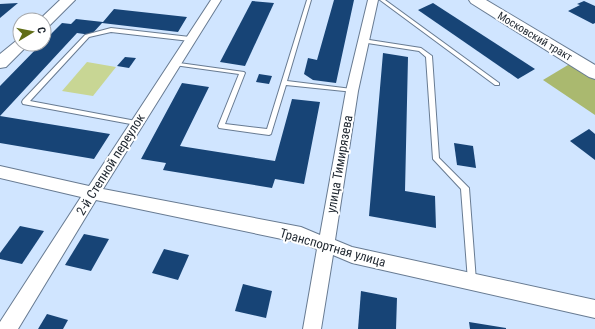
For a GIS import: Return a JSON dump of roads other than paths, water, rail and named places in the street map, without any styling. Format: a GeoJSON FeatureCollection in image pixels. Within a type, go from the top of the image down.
{"type":"FeatureCollection","features":[{"type":"Feature","properties":{"kind":"main road","name":"Московский тракт"},"geometry":{"type":"LineString","coordinates":[[476,0],[595,73]]}},
{"type":"Feature","properties":{"kind":"main road","name":"Московский тракт"},"geometry":{"type":"LineString","coordinates":[[498,0],[595,57]]}},
{"type":"Feature","properties":{"kind":"street"},"geometry":{"type":"LineString","coordinates":[[52,15],[68,0]]}},
{"type":"Feature","properties":{"kind":"street","name":"2-й Степной переулок"},"geometry":{"type":"LineString","coordinates":[[7,329],[136,122],[216,0]]}},
{"type":"Feature","properties":{"kind":"street","name":"улица Тимирязева"},"geometry":{"type":"LineString","coordinates":[[312,329],[325,244],[352,91],[373,0]]}},
{"type":"Feature","properties":{"kind":"street"},"geometry":{"type":"LineString","coordinates":[[0,64],[13,52]]}},
{"type":"Feature","properties":{"kind":"street","name":"Транспортная улица"},"geometry":{"type":"LineString","coordinates":[[0,172],[92,193],[301,235],[352,255],[595,309]]}},
{"type":"Feature","properties":{"kind":"lane"},"geometry":{"type":"LineString","coordinates":[[174,63],[242,73],[221,126],[269,132],[309,0]]}},
{"type":"Feature","properties":{"kind":"lane"},"geometry":{"type":"LineString","coordinates":[[382,0],[497,84]]}},
{"type":"Feature","properties":{"kind":"lane"},"geometry":{"type":"LineString","coordinates":[[136,122],[25,102],[87,36],[111,30],[190,39]]}},
{"type":"Feature","properties":{"kind":"lane"},"geometry":{"type":"LineString","coordinates":[[363,41],[422,50],[429,56],[436,159],[465,188],[472,282]]}},
{"type":"Feature","properties":{"kind":"lane"},"geometry":{"type":"LineString","coordinates":[[284,83],[352,91]]}}]}
